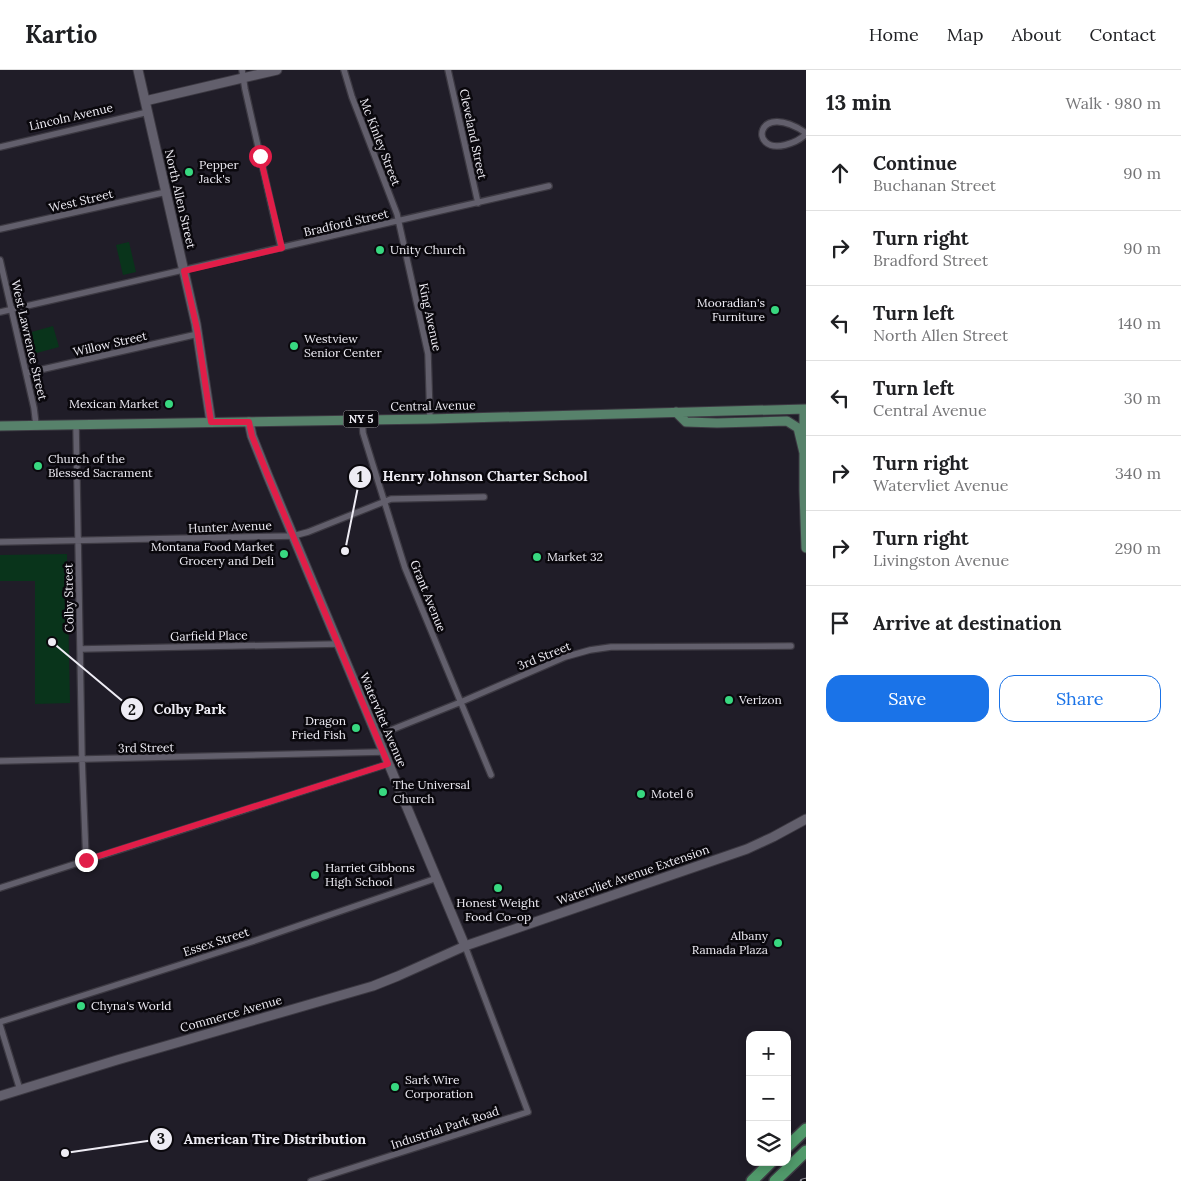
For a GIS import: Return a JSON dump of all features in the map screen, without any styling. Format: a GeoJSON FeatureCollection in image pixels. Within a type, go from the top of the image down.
{"type":"FeatureCollection","features":[{"type":"Feature","properties":{"kind":"highway"},"geometry":{"type":"LineString","coordinates":[[791,1144],[806,1128]]}},
{"type":"Feature","properties":{"kind":"highway"},"geometry":{"type":"LineString","coordinates":[[775,1181],[806,1151]]}},
{"type":"Feature","properties":{"kind":"highway"},"geometry":{"type":"LineString","coordinates":[[784,1172],[806,1156]]}},
{"type":"Feature","properties":{"kind":"highway"},"geometry":{"type":"LineString","coordinates":[[752,1181],[767,1166]]}},
{"type":"Feature","properties":{"kind":"main road","name":"Central Avenue"},"geometry":{"type":"LineString","coordinates":[[0,426],[430,419],[805,410]]}},
{"type":"Feature","properties":{"kind":"main road"},"geometry":{"type":"LineString","coordinates":[[805,410],[806,548]]}},
{"type":"Feature","properties":{"kind":"main road"},"geometry":{"type":"LineString","coordinates":[[676,412],[686,422],[787,421],[798,428],[804,453]]}},
{"type":"Feature","properties":{"kind":"street","name":"North Allen Street"},"geometry":{"type":"LineString","coordinates":[[138,70],[198,334],[211,422]]}},
{"type":"Feature","properties":{"kind":"street"},"geometry":{"type":"LineString","coordinates":[[145,101],[243,74],[277,70]]}},
{"type":"Feature","properties":{"kind":"street","name":"Mc Kinley Street"},"geometry":{"type":"LineString","coordinates":[[344,70],[352,97],[399,222]]}},
{"type":"Feature","properties":{"kind":"street","name":"Cleveland Street"},"geometry":{"type":"LineString","coordinates":[[448,70],[478,203]]}},
{"type":"Feature","properties":{"kind":"street"},"geometry":{"type":"LineString","coordinates":[[243,74],[282,248]]}},
{"type":"Feature","properties":{"kind":"street","name":"Lincoln Avenue"},"geometry":{"type":"LineString","coordinates":[[0,146],[148,112]]}},
{"type":"Feature","properties":{"kind":"street"},"geometry":{"type":"LineString","coordinates":[[776,121],[789,123],[806,133],[796,141],[778,146],[766,143],[761,134],[764,126],[776,121]]}},
{"type":"Feature","properties":{"kind":"street","name":"Bradford Street"},"geometry":{"type":"LineString","coordinates":[[0,312],[399,222],[549,186]]}},
{"type":"Feature","properties":{"kind":"street","name":"West Street"},"geometry":{"type":"LineString","coordinates":[[0,230],[166,192]]}},
{"type":"Feature","properties":{"kind":"street","name":"King Avenue"},"geometry":{"type":"LineString","coordinates":[[399,222],[428,354],[430,419]]}},
{"type":"Feature","properties":{"kind":"street","name":"West Lawrence Street"},"geometry":{"type":"LineString","coordinates":[[0,260],[34,408],[36,425]]}},
{"type":"Feature","properties":{"kind":"street","name":"Willow Street"},"geometry":{"type":"LineString","coordinates":[[26,373],[198,334]]}},
{"type":"Feature","properties":{"kind":"street","name":"Grant Avenue"},"geometry":{"type":"LineString","coordinates":[[362,419],[363,433],[406,570],[491,775]]}},
{"type":"Feature","properties":{"kind":"street","name":"Watervliet Avenue"},"geometry":{"type":"LineString","coordinates":[[249,422],[255,444],[465,946],[528,1112]]}},
{"type":"Feature","properties":{"kind":"street","name":"Colby Street"},"geometry":{"type":"LineString","coordinates":[[76,425],[82,759],[86,860]]}},
{"type":"Feature","properties":{"kind":"street","name":"Hunter Avenue"},"geometry":{"type":"LineString","coordinates":[[0,542],[293,536],[393,499],[484,497]]}},
{"type":"Feature","properties":{"kind":"street","name":"Garfield Place"},"geometry":{"type":"LineString","coordinates":[[80,649],[338,644]]}},
{"type":"Feature","properties":{"kind":"street","name":"3rd Street"},"geometry":{"type":"LineString","coordinates":[[376,736],[565,657],[590,650],[610,647],[791,646]]}},
{"type":"Feature","properties":{"kind":"street","name":"3rd Street"},"geometry":{"type":"LineString","coordinates":[[0,761],[383,752]]}},
{"type":"Feature","properties":{"kind":"street"},"geometry":{"type":"LineString","coordinates":[[0,888],[388,764]]}},
{"type":"Feature","properties":{"kind":"street","name":"Watervliet Avenue Extension"},"geometry":{"type":"LineString","coordinates":[[465,946],[734,854],[773,838],[806,819]]}},
{"type":"Feature","properties":{"kind":"street","name":"Essex Street"},"geometry":{"type":"LineString","coordinates":[[0,1024],[248,943],[437,878]]}},
{"type":"Feature","properties":{"kind":"street","name":"Commerce Avenue"},"geometry":{"type":"LineString","coordinates":[[0,1096],[366,988],[465,946]]}},
{"type":"Feature","properties":{"kind":"street"},"geometry":{"type":"LineString","coordinates":[[0,1024],[20,1090]]}},
{"type":"Feature","properties":{"kind":"street","name":"Industrial Park Road"},"geometry":{"type":"LineString","coordinates":[[311,1181],[528,1112]]}},
{"type":"Feature","properties":{"kind":"green space"},"geometry":{"type":"Polygon","coordinates":[[[129,242],[136,272],[123,275],[116,245],[129,242]]]}},
{"type":"Feature","properties":{"kind":"green space"},"geometry":{"type":"Polygon","coordinates":[[[53,326],[59,347],[33,354],[28,333],[53,326]]]}},
{"type":"Feature","properties":{"kind":"green space"},"geometry":{"type":"Polygon","coordinates":[[[67,554],[70,703],[35,704],[35,581],[0,581],[0,555],[67,554]]]}},
{"type":"Feature","properties":{"kind":"railway"},"geometry":{"type":"LineString","coordinates":[[802,1181],[806,1180]]}},
{"type":"Feature","properties":{"kind":"place","name":"Pepper Jack's"},"geometry":{"type":"Point","coordinates":[189,172]}},
{"type":"Feature","properties":{"kind":"place","name":"Unity Church"},"geometry":{"type":"Point","coordinates":[380,250]}},
{"type":"Feature","properties":{"kind":"place","name":"Mooradian's Furniture"},"geometry":{"type":"Point","coordinates":[775,310]}},
{"type":"Feature","properties":{"kind":"place","name":"Westview Senior Center"},"geometry":{"type":"Point","coordinates":[294,346]}},
{"type":"Feature","properties":{"kind":"place","name":"Mexican Market"},"geometry":{"type":"Point","coordinates":[169,404]}},
{"type":"Feature","properties":{"kind":"place","name":"Church of the Blessed Sacrament"},"geometry":{"type":"Point","coordinates":[38,466]}},
{"type":"Feature","properties":{"kind":"place","name":"Henry Johnson Charter School"},"geometry":{"type":"Point","coordinates":[345,551]}},
{"type":"Feature","properties":{"kind":"place","name":"Montana Food Market Grocery and Deli"},"geometry":{"type":"Point","coordinates":[284,554]}},
{"type":"Feature","properties":{"kind":"place","name":"Market 32"},"geometry":{"type":"Point","coordinates":[537,557]}},
{"type":"Feature","properties":{"kind":"place","name":"Colby Park"},"geometry":{"type":"Point","coordinates":[52,642]}},
{"type":"Feature","properties":{"kind":"place","name":"Verizon"},"geometry":{"type":"Point","coordinates":[729,700]}},
{"type":"Feature","properties":{"kind":"place","name":"Dragon Fried Fish"},"geometry":{"type":"Point","coordinates":[356,728]}},
{"type":"Feature","properties":{"kind":"place","name":"The Universal Church"},"geometry":{"type":"Point","coordinates":[383,792]}},
{"type":"Feature","properties":{"kind":"place","name":"Motel 6"},"geometry":{"type":"Point","coordinates":[641,794]}},
{"type":"Feature","properties":{"kind":"place","name":"Harriet Gibbons High School"},"geometry":{"type":"Point","coordinates":[315,875]}},
{"type":"Feature","properties":{"kind":"place","name":"Honest Weight Food Co-op"},"geometry":{"type":"Point","coordinates":[498,888]}},
{"type":"Feature","properties":{"kind":"place","name":"Albany Ramada Plaza"},"geometry":{"type":"Point","coordinates":[778,943]}},
{"type":"Feature","properties":{"kind":"place","name":"Chyna's World"},"geometry":{"type":"Point","coordinates":[81,1006]}},
{"type":"Feature","properties":{"kind":"place","name":"Sark Wire Corporation"},"geometry":{"type":"Point","coordinates":[395,1087]}},
{"type":"Feature","properties":{"kind":"place","name":"American Tire Distribution"},"geometry":{"type":"Point","coordinates":[65,1153]}},
{"type":"Feature","properties":{"kind":"route"},"geometry":{"type":"LineString","coordinates":[[86,860],[388,764],[268,476],[252,436],[249,422],[211,422],[197,329],[184,271],[282,248],[260,156]]}}]}
